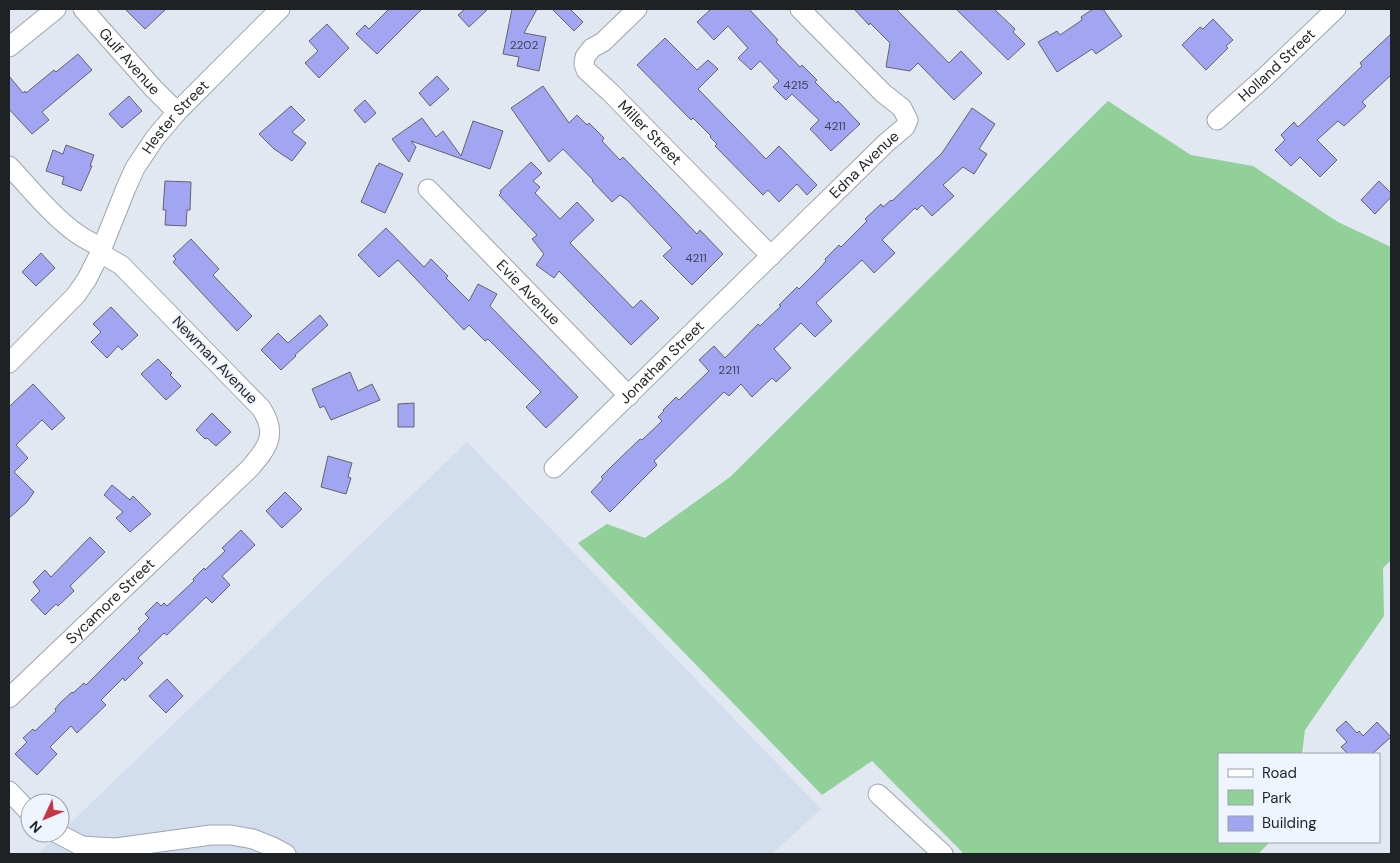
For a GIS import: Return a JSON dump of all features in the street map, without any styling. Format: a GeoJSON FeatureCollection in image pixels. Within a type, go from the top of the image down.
{"type":"FeatureCollection","features":[{"type":"Feature","properties":{"kind":"street"},"geometry":{"type":"LineString","coordinates":[[9,47],[56,9]]}},
{"type":"Feature","properties":{"kind":"street","name":"Gulf Avenue"},"geometry":{"type":"LineString","coordinates":[[83,9],[177,112]]}},
{"type":"Feature","properties":{"kind":"street","name":"Hester Street"},"geometry":{"type":"LineString","coordinates":[[9,363],[76,295],[101,250],[136,168],[156,138],[177,112],[280,9]]}},
{"type":"Feature","properties":{"kind":"street","name":"Miller Street"},"geometry":{"type":"LineString","coordinates":[[637,9],[603,42],[592,48],[585,57],[584,64],[586,70],[610,92],[770,256]]}},
{"type":"Feature","properties":{"kind":"street","name":"Edna Avenue"},"geometry":{"type":"LineString","coordinates":[[770,256],[886,143],[905,127],[908,120],[902,108],[883,93],[800,9]]}},
{"type":"Feature","properties":{"kind":"street","name":"Holland Street"},"geometry":{"type":"LineString","coordinates":[[1217,120],[1336,9]]}},
{"type":"Feature","properties":{"kind":"street","name":"Newman Avenue"},"geometry":{"type":"LineString","coordinates":[[9,166],[74,232],[121,265],[262,408],[270,428],[270,439],[265,450],[250,468],[212,505]]}},
{"type":"Feature","properties":{"kind":"street","name":"Evie Avenue"},"geometry":{"type":"LineString","coordinates":[[428,189],[629,396]]}},
{"type":"Feature","properties":{"kind":"street","name":"Jonathan Street"},"geometry":{"type":"LineString","coordinates":[[554,468],[770,256]]}},
{"type":"Feature","properties":{"kind":"street","name":"Sycamore Street"},"geometry":{"type":"LineString","coordinates":[[9,698],[212,505]]}},
{"type":"Feature","properties":{"kind":"street"},"geometry":{"type":"LineString","coordinates":[[9,790],[20,802]]}},
{"type":"Feature","properties":{"kind":"street"},"geometry":{"type":"LineString","coordinates":[[878,794],[943,854]]}},
{"type":"Feature","properties":{"kind":"street"},"geometry":{"type":"LineString","coordinates":[[70,840],[88,850],[211,835],[231,835],[253,839],[286,854]]}},
{"type":"Feature","properties":{"kind":"shaded area"},"geometry":{"type":"Polygon","coordinates":[[[467,442],[821,809],[772,854],[38,854],[49,843],[70,843],[70,823],[467,442]]]}},
{"type":"Feature","properties":{"kind":"green space"},"geometry":{"type":"Polygon","coordinates":[[[1108,101],[1191,155],[1253,166],[1338,222],[1391,247],[1391,560],[1383,568],[1384,616],[1305,730],[1302,753],[1218,753],[1218,843],[1269,843],[1258,854],[964,854],[872,761],[822,795],[578,543],[607,524],[645,538],[730,477],[1108,101]]]}},
{"type":"Feature","properties":{"kind":"building"},"geometry":{"type":"Polygon","coordinates":[[[125,9],[166,9],[145,29],[125,9]]]}},
{"type":"Feature","properties":{"kind":"building"},"geometry":{"type":"Polygon","coordinates":[[[389,9],[422,9],[377,54],[356,34],[365,25],[369,29],[389,9]]]}},
{"type":"Feature","properties":{"kind":"building"},"geometry":{"type":"Polygon","coordinates":[[[465,9],[488,9],[469,27],[458,15],[465,9]]]}},
{"type":"Feature","properties":{"kind":"building"},"geometry":{"type":"Polygon","coordinates":[[[512,9],[537,9],[524,33],[546,37],[539,71],[517,66],[519,57],[503,54],[512,9]]]}},
{"type":"Feature","properties":{"kind":"building"},"geometry":{"type":"Polygon","coordinates":[[[552,9],[570,9],[583,22],[574,31],[552,9]]]}},
{"type":"Feature","properties":{"kind":"building"},"geometry":{"type":"Polygon","coordinates":[[[711,9],[749,9],[778,40],[776,42],[800,67],[802,65],[817,80],[815,82],[836,103],[838,101],[860,124],[831,151],[810,129],[819,120],[792,94],[786,100],[773,87],[779,81],[760,61],[751,70],[738,58],[748,48],[728,26],[714,40],[697,22],[711,9]]]}},
{"type":"Feature","properties":{"kind":"building"},"geometry":{"type":"Polygon","coordinates":[[[854,9],[896,9],[949,63],[961,51],[982,73],[954,100],[918,63],[910,71],[886,67],[890,43],[854,9]]]}},
{"type":"Feature","properties":{"kind":"building"},"geometry":{"type":"Polygon","coordinates":[[[956,9],[994,9],[1015,29],[1013,32],[1025,44],[1008,60],[956,9]]]}},
{"type":"Feature","properties":{"kind":"building"},"geometry":{"type":"Polygon","coordinates":[[[1093,9],[1103,9],[1122,36],[1096,54],[1092,49],[1057,72],[1038,42],[1057,31],[1060,35],[1082,20],[1081,17],[1093,9]]]}},
{"type":"Feature","properties":{"kind":"building"},"geometry":{"type":"Polygon","coordinates":[[[1213,19],[1233,40],[1226,46],[1228,48],[1206,70],[1182,45],[1200,27],[1203,29],[1213,19]]]}},
{"type":"Feature","properties":{"kind":"building"},"geometry":{"type":"Polygon","coordinates":[[[327,24],[349,48],[319,78],[305,63],[318,51],[309,41],[327,24]]]}},
{"type":"Feature","properties":{"kind":"building"},"geometry":{"type":"Polygon","coordinates":[[[1391,34],[1391,75],[1362,102],[1366,106],[1344,126],[1338,121],[1317,140],[1337,160],[1320,177],[1300,157],[1291,166],[1275,150],[1285,140],[1281,135],[1294,122],[1298,127],[1362,66],[1360,63],[1391,34]]]}},
{"type":"Feature","properties":{"kind":"building"},"geometry":{"type":"Polygon","coordinates":[[[665,38],[697,70],[708,60],[718,69],[698,89],[766,159],[779,146],[817,185],[807,195],[797,184],[779,202],[768,190],[763,195],[715,146],[717,144],[711,136],[693,118],[691,120],[637,65],[665,38]]]}},
{"type":"Feature","properties":{"kind":"building"},"geometry":{"type":"Polygon","coordinates":[[[78,54],[92,70],[42,112],[49,120],[32,134],[9,109],[9,76],[23,93],[25,91],[26,93],[54,70],[56,72],[78,54]]]}},
{"type":"Feature","properties":{"kind":"building"},"geometry":{"type":"Polygon","coordinates":[[[437,76],[449,89],[430,106],[419,93],[437,76]]]}},
{"type":"Feature","properties":{"kind":"building"},"geometry":{"type":"Polygon","coordinates":[[[543,86],[569,123],[577,115],[587,125],[589,123],[604,138],[602,141],[620,160],[623,157],[697,234],[700,230],[723,254],[692,285],[663,256],[672,248],[627,200],[620,195],[612,202],[563,149],[549,162],[511,108],[543,86]]]}},
{"type":"Feature","properties":{"kind":"building"},"geometry":{"type":"Polygon","coordinates":[[[129,96],[142,111],[122,128],[109,114],[129,96]]]}},
{"type":"Feature","properties":{"kind":"building"},"geometry":{"type":"Polygon","coordinates":[[[365,100],[376,113],[365,123],[354,110],[365,100]]]}},
{"type":"Feature","properties":{"kind":"building"},"geometry":{"type":"Polygon","coordinates":[[[291,106],[305,120],[292,132],[306,143],[292,161],[274,149],[259,134],[291,106]]]}},
{"type":"Feature","properties":{"kind":"building"},"geometry":{"type":"Polygon","coordinates":[[[972,108],[995,124],[979,149],[987,154],[974,174],[963,167],[943,185],[954,196],[932,216],[922,205],[917,210],[915,208],[882,240],[895,253],[874,273],[862,260],[816,303],[832,321],[815,337],[801,323],[774,349],[791,368],[776,382],[772,378],[752,397],[741,384],[729,396],[724,392],[654,461],[657,465],[610,512],[591,492],[603,479],[601,477],[615,463],[662,421],[658,417],[663,410],[676,397],[679,400],[709,371],[699,360],[714,346],[725,358],[758,324],[760,326],[797,287],[799,289],[820,268],[826,261],[825,259],[839,245],[841,247],[867,221],[865,219],[881,204],[883,207],[892,201],[942,153],[972,108]]]}},
{"type":"Feature","properties":{"kind":"building"},"geometry":{"type":"Polygon","coordinates":[[[422,118],[436,137],[443,131],[461,156],[473,121],[503,131],[490,169],[411,141],[416,147],[409,162],[392,139],[422,118]]]}},
{"type":"Feature","properties":{"kind":"building"},"geometry":{"type":"Polygon","coordinates":[[[66,145],[94,155],[90,166],[92,166],[81,191],[62,184],[64,177],[46,171],[53,150],[63,154],[66,145]]]}},
{"type":"Feature","properties":{"kind":"building"},"geometry":{"type":"Polygon","coordinates":[[[531,162],[542,173],[533,181],[540,187],[535,193],[560,219],[577,202],[594,220],[570,243],[633,308],[641,300],[659,318],[631,345],[559,271],[554,278],[536,265],[544,254],[532,239],[537,235],[499,195],[500,191],[531,162]]]}},
{"type":"Feature","properties":{"kind":"building"},"geometry":{"type":"Polygon","coordinates":[[[379,163],[403,174],[385,213],[361,202],[379,163]]]}},
{"type":"Feature","properties":{"kind":"building"},"geometry":{"type":"Polygon","coordinates":[[[165,181],[191,182],[190,210],[187,210],[186,226],[165,225],[166,210],[163,210],[165,181]]]}},
{"type":"Feature","properties":{"kind":"building"},"geometry":{"type":"Polygon","coordinates":[[[1379,181],[1391,193],[1391,197],[1375,214],[1361,200],[1379,181]]]}},
{"type":"Feature","properties":{"kind":"building"},"geometry":{"type":"Polygon","coordinates":[[[386,228],[424,267],[431,259],[448,276],[446,278],[469,301],[478,284],[497,294],[490,306],[578,397],[546,428],[526,407],[541,392],[488,339],[485,341],[469,325],[464,330],[398,260],[379,277],[358,255],[386,228]]]}},
{"type":"Feature","properties":{"kind":"building"},"geometry":{"type":"Polygon","coordinates":[[[191,239],[219,269],[213,275],[252,316],[237,331],[173,262],[176,259],[173,256],[191,239]]]}},
{"type":"Feature","properties":{"kind":"building"},"geometry":{"type":"Polygon","coordinates":[[[41,253],[55,268],[36,286],[22,272],[41,253]]]}},
{"type":"Feature","properties":{"kind":"building"},"geometry":{"type":"Polygon","coordinates":[[[111,307],[138,335],[122,350],[118,346],[107,358],[91,342],[101,332],[93,324],[111,307]]]}},
{"type":"Feature","properties":{"kind":"building"},"geometry":{"type":"Polygon","coordinates":[[[320,315],[328,325],[281,370],[261,350],[278,333],[288,343],[320,315]]]}},
{"type":"Feature","properties":{"kind":"building"},"geometry":{"type":"Polygon","coordinates":[[[158,359],[172,373],[170,375],[181,386],[166,400],[141,374],[158,359]]]}},
{"type":"Feature","properties":{"kind":"building"},"geometry":{"type":"Polygon","coordinates":[[[350,372],[358,391],[372,384],[380,400],[331,420],[324,406],[320,408],[312,389],[350,372]]]}},
{"type":"Feature","properties":{"kind":"building"},"geometry":{"type":"Polygon","coordinates":[[[33,384],[65,418],[52,430],[42,420],[16,445],[28,458],[14,472],[34,492],[27,502],[9,518],[9,407],[33,384]]]}},
{"type":"Feature","properties":{"kind":"building"},"geometry":{"type":"Polygon","coordinates":[[[414,403],[414,427],[398,427],[398,404],[414,403]]]}},
{"type":"Feature","properties":{"kind":"building"},"geometry":{"type":"Polygon","coordinates":[[[212,413],[231,432],[216,446],[196,430],[212,413]]]}},
{"type":"Feature","properties":{"kind":"building"},"geometry":{"type":"Polygon","coordinates":[[[328,456],[352,463],[348,477],[351,478],[346,494],[321,487],[328,456]]]}},
{"type":"Feature","properties":{"kind":"building"},"geometry":{"type":"Polygon","coordinates":[[[112,485],[130,500],[133,496],[151,514],[130,532],[116,518],[123,512],[104,495],[112,485]]]}},
{"type":"Feature","properties":{"kind":"building"},"geometry":{"type":"Polygon","coordinates":[[[285,492],[302,509],[282,528],[266,511],[285,492]]]}},
{"type":"Feature","properties":{"kind":"building"},"geometry":{"type":"Polygon","coordinates":[[[241,530],[255,545],[222,576],[230,585],[212,603],[206,597],[167,635],[164,633],[138,658],[143,663],[125,681],[123,678],[101,700],[106,705],[77,733],[71,726],[50,747],[57,754],[37,775],[15,754],[27,742],[23,738],[33,729],[35,731],[72,692],[84,683],[86,685],[140,631],[138,629],[149,618],[145,614],[157,602],[161,606],[164,603],[167,606],[194,581],[193,579],[204,568],[205,570],[225,551],[222,548],[241,530]]]}},
{"type":"Feature","properties":{"kind":"building"},"geometry":{"type":"Polygon","coordinates":[[[90,537],[105,552],[70,586],[74,591],[45,615],[31,600],[40,591],[33,582],[45,570],[51,577],[90,537]]]}},
{"type":"Feature","properties":{"kind":"building"},"geometry":{"type":"Polygon","coordinates":[[[167,679],[183,696],[166,713],[149,696],[167,679]]]}},
{"type":"Feature","properties":{"kind":"building"},"geometry":{"type":"Polygon","coordinates":[[[1346,721],[1357,733],[1359,731],[1363,736],[1377,722],[1391,737],[1373,753],[1347,753],[1341,747],[1347,742],[1336,730],[1346,721]]]}}]}
